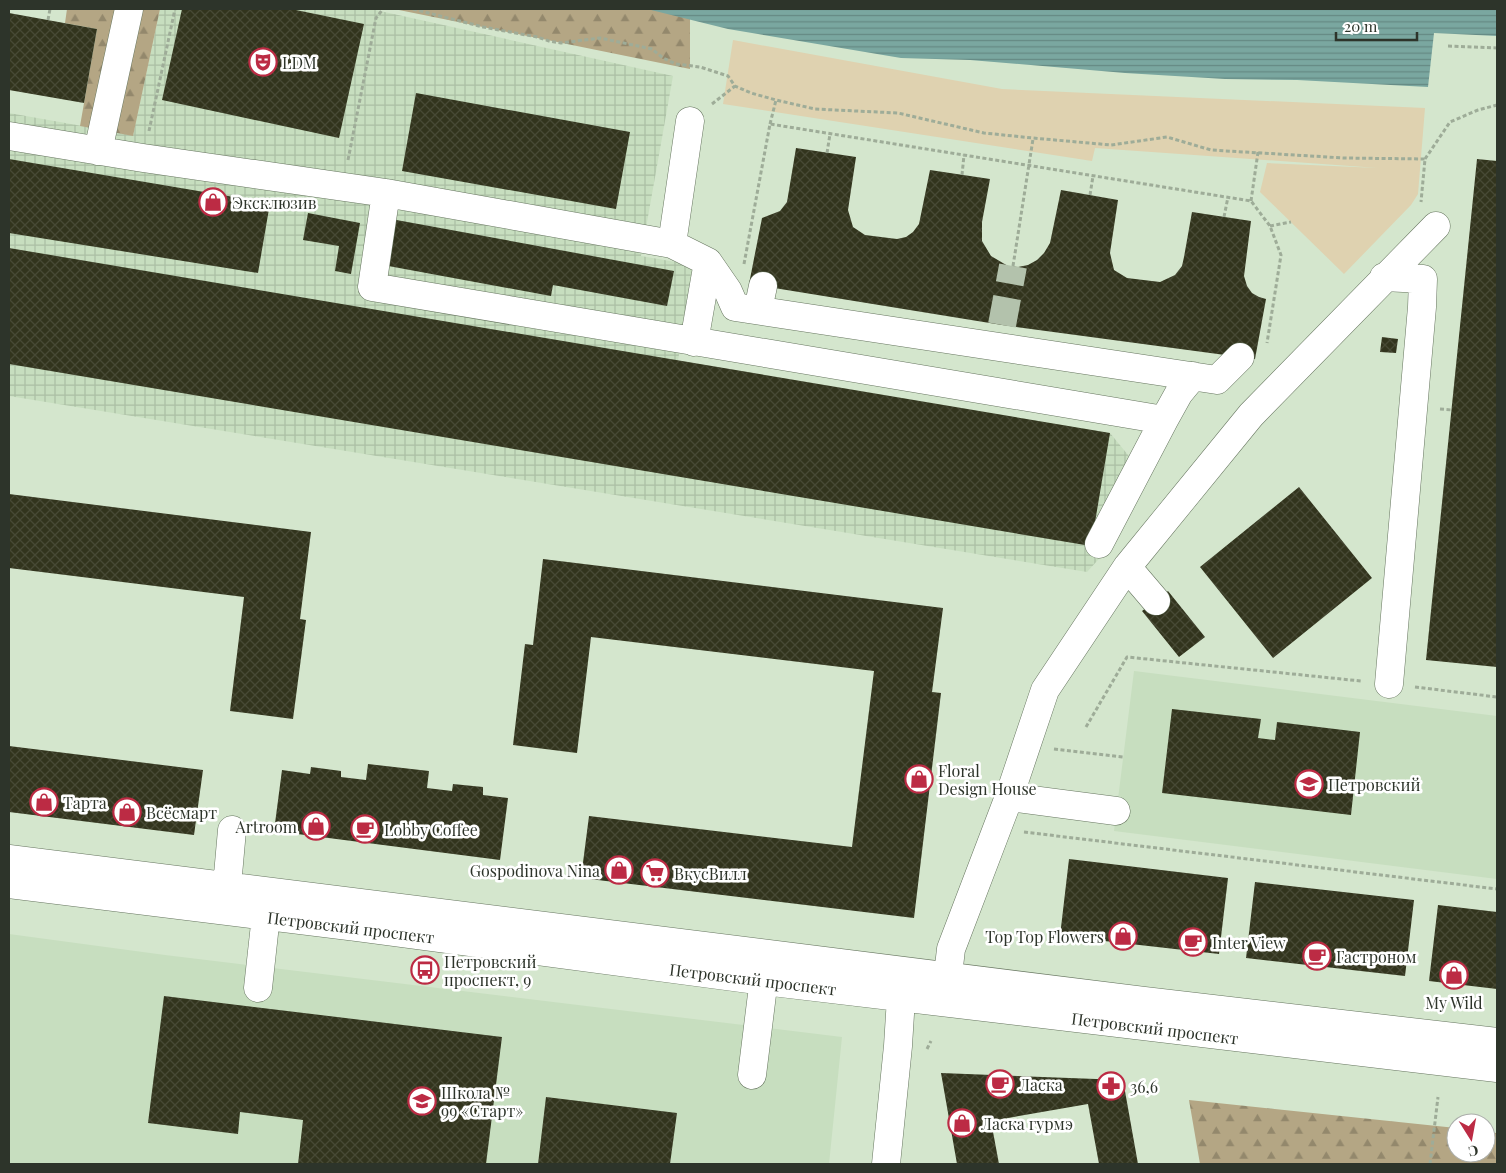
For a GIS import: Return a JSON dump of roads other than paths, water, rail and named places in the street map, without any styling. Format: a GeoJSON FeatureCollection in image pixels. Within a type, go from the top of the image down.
{"type":"FeatureCollection","features":[{"type":"Feature","properties":{"kind":"street"},"geometry":{"type":"LineString","coordinates":[[98,151],[129,9]]}},
{"type":"Feature","properties":{"kind":"street"},"geometry":{"type":"LineString","coordinates":[[672,244],[690,122]]}},
{"type":"Feature","properties":{"kind":"street"},"geometry":{"type":"LineString","coordinates":[[9,136],[143,158],[386,193],[672,244],[708,262],[728,291],[752,301],[1000,336],[1217,380],[1240,357]]}},
{"type":"Feature","properties":{"kind":"street"},"geometry":{"type":"LineString","coordinates":[[386,193],[372,287],[1164,420]]}},
{"type":"Feature","properties":{"kind":"street"},"geometry":{"type":"LineString","coordinates":[[947,990],[952,949],[1009,797],[1044,690],[1127,567],[1250,415],[1426,235]]}},
{"type":"Feature","properties":{"kind":"street"},"geometry":{"type":"LineString","coordinates":[[694,342],[708,262]]}},
{"type":"Feature","properties":{"kind":"street"},"geometry":{"type":"LineString","coordinates":[[1384,277],[1423,279],[1389,684]]}},
{"type":"Feature","properties":{"kind":"street"},"geometry":{"type":"LineString","coordinates":[[1099,544],[1179,393],[1193,376]]}},
{"type":"Feature","properties":{"kind":"street"},"geometry":{"type":"LineString","coordinates":[[1127,567],[1156,601]]}},
{"type":"Feature","properties":{"kind":"street"},"geometry":{"type":"LineString","coordinates":[[1009,797],[1116,811]]}},
{"type":"Feature","properties":{"kind":"street"},"geometry":{"type":"LineString","coordinates":[[227,886],[232,830]]}},
{"type":"Feature","properties":{"kind":"street","name":"Петровский проспект"},"geometry":{"type":"LineString","coordinates":[[9,859],[227,886],[267,903],[764,981],[901,998],[947,990]]}},
{"type":"Feature","properties":{"kind":"street","name":"Петровский проспект"},"geometry":{"type":"LineString","coordinates":[[9,884],[267,903],[767,954],[947,990],[1434,1047],[1497,1042]]}},
{"type":"Feature","properties":{"kind":"street"},"geometry":{"type":"LineString","coordinates":[[258,988],[267,903]]}},
{"type":"Feature","properties":{"kind":"street"},"geometry":{"type":"LineString","coordinates":[[752,1075],[767,954]]}},
{"type":"Feature","properties":{"kind":"street"},"geometry":{"type":"LineString","coordinates":[[886,1164],[901,998]]}},
{"type":"Feature","properties":{"kind":"street","name":"Петровский проспект"},"geometry":{"type":"LineString","coordinates":[[1434,1047],[1497,1068]]}},
{"type":"Feature","properties":{"kind":"water"},"geometry":{"type":"Polygon","coordinates":[[[647,9],[1497,9],[1497,36],[1434,33],[1428,87],[1297,80],[1225,79],[970,60],[901,58],[728,29],[647,9]]]}},
{"type":"Feature","properties":{"kind":"tunnel"},"geometry":{"type":"LineString","coordinates":[[1002,325],[1013,266]]}},
{"type":"Feature","properties":{"kind":"place","name":"LDM"},"geometry":{"type":"Point","coordinates":[263,62]}},
{"type":"Feature","properties":{"kind":"place","name":"Эксклюзив"},"geometry":{"type":"Point","coordinates":[213,202]}},
{"type":"Feature","properties":{"kind":"place","name":"Floral Design House"},"geometry":{"type":"Point","coordinates":[919,779]}},
{"type":"Feature","properties":{"kind":"place","name":"Петровский"},"geometry":{"type":"Point","coordinates":[1309,784]}},
{"type":"Feature","properties":{"kind":"place","name":"Тарта"},"geometry":{"type":"Point","coordinates":[44,802]}},
{"type":"Feature","properties":{"kind":"place","name":"Всёсмарт"},"geometry":{"type":"Point","coordinates":[127,812]}},
{"type":"Feature","properties":{"kind":"place","name":"Artroom"},"geometry":{"type":"Point","coordinates":[316,826]}},
{"type":"Feature","properties":{"kind":"place","name":"Lobby Coffee"},"geometry":{"type":"Point","coordinates":[365,829]}},
{"type":"Feature","properties":{"kind":"place","name":"Gospodinova Nina"},"geometry":{"type":"Point","coordinates":[619,870]}},
{"type":"Feature","properties":{"kind":"place","name":"ВкусВилл"},"geometry":{"type":"Point","coordinates":[655,873]}},
{"type":"Feature","properties":{"kind":"place","name":"Top Top Flowers"},"geometry":{"type":"Point","coordinates":[1123,936]}},
{"type":"Feature","properties":{"kind":"place","name":"Inter View"},"geometry":{"type":"Point","coordinates":[1193,942]}},
{"type":"Feature","properties":{"kind":"place","name":"Гастроном"},"geometry":{"type":"Point","coordinates":[1317,956]}},
{"type":"Feature","properties":{"kind":"place","name":"Петровский проспект, 9"},"geometry":{"type":"Point","coordinates":[425,970]}},
{"type":"Feature","properties":{"kind":"place","name":"My Wild"},"geometry":{"type":"Point","coordinates":[1454,975]}},
{"type":"Feature","properties":{"kind":"place","name":"Ласка"},"geometry":{"type":"Point","coordinates":[1000,1084]}},
{"type":"Feature","properties":{"kind":"place","name":"36,6"},"geometry":{"type":"Point","coordinates":[1111,1086]}},
{"type":"Feature","properties":{"kind":"place","name":"Школа № 99 «Старт»"},"geometry":{"type":"Point","coordinates":[422,1101]}},
{"type":"Feature","properties":{"kind":"place","name":"Ласка гурмэ"},"geometry":{"type":"Point","coordinates":[962,1123]}}]}
